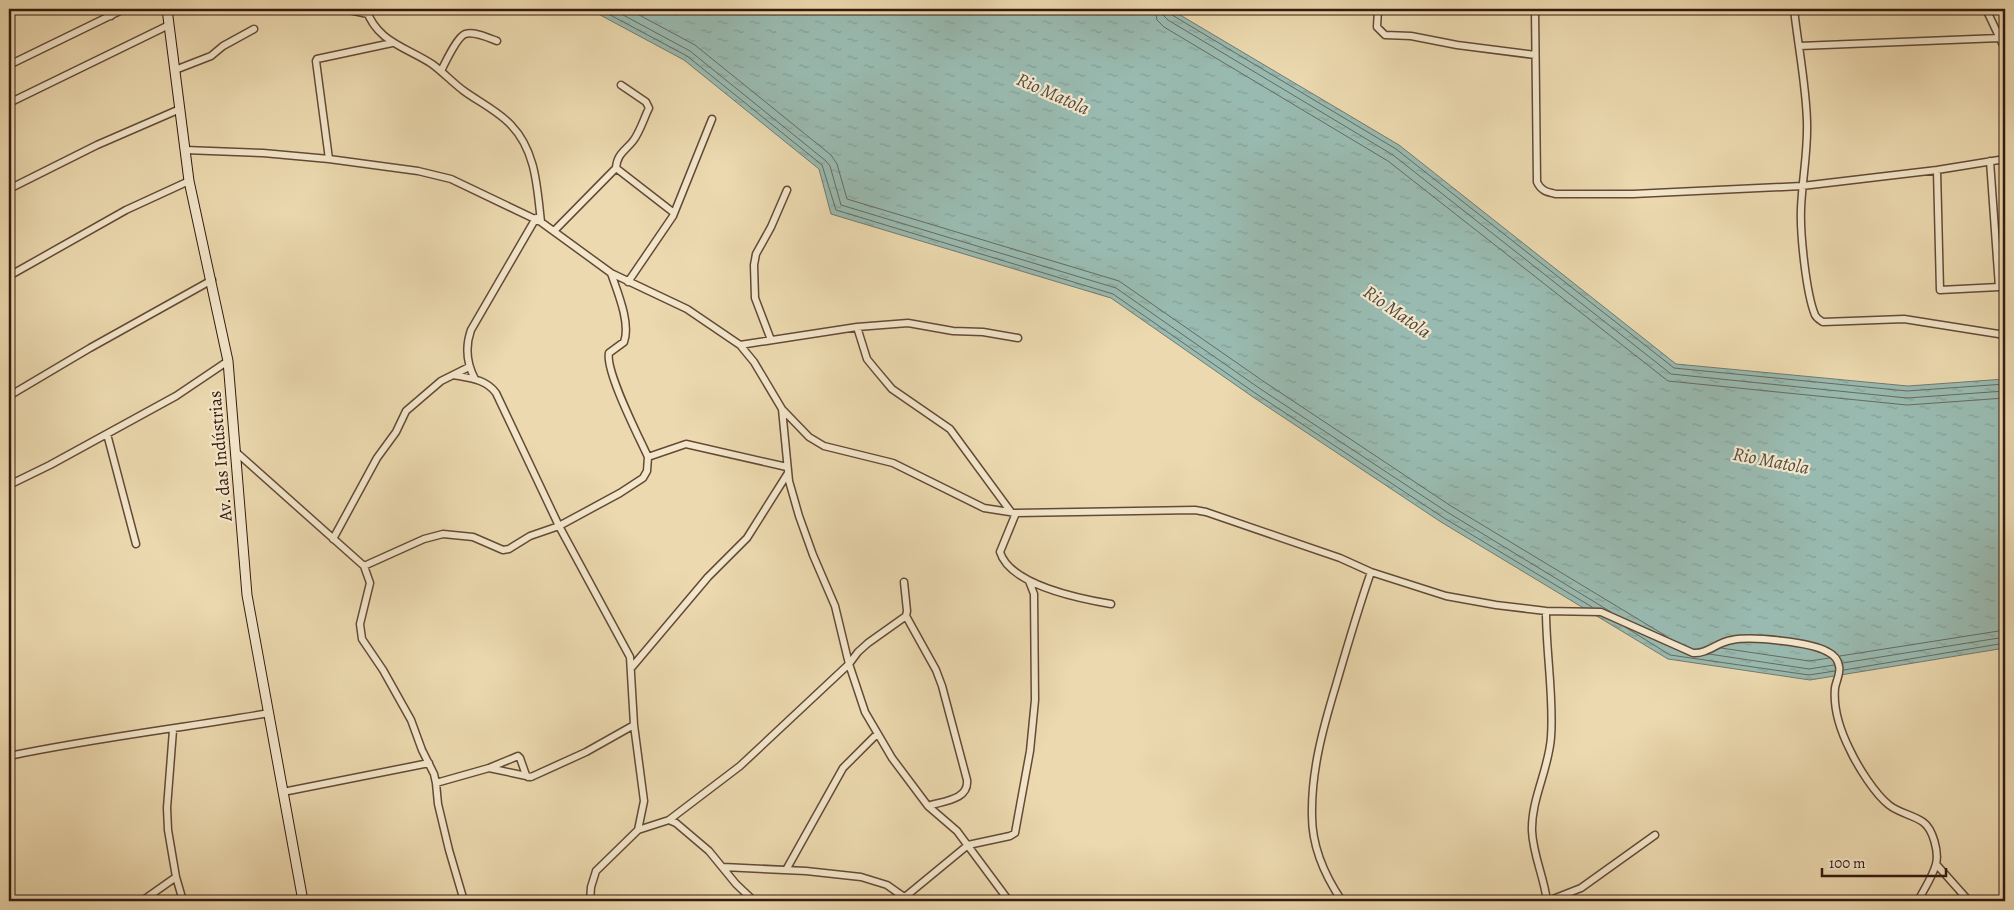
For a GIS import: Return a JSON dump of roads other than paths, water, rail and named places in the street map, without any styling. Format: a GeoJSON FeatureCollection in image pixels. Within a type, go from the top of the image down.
{"type":"FeatureCollection","features":[{"type":"Feature","properties":{"kind":"street"},"geometry":{"type":"LineString","coordinates":[[107,9],[111,16]]}},
{"type":"Feature","properties":{"kind":"street"},"geometry":{"type":"LineString","coordinates":[[9,66],[124,9]]}},
{"type":"Feature","properties":{"kind":"street","name":"Av. das Indústrias"},"geometry":{"type":"LineString","coordinates":[[167,9],[189,181],[212,280],[228,361],[247,596],[303,901]]}},
{"type":"Feature","properties":{"kind":"street"},"geometry":{"type":"LineString","coordinates":[[344,9],[367,12],[380,32],[392,43],[432,64],[462,89],[510,124],[524,141],[535,172],[539,220],[471,330],[467,341],[469,366],[476,379]]}},
{"type":"Feature","properties":{"kind":"street"},"geometry":{"type":"LineString","coordinates":[[1378,9],[1377,27],[1385,36],[1411,36],[1457,45],[1535,55]]}},
{"type":"Feature","properties":{"kind":"street"},"geometry":{"type":"LineString","coordinates":[[1535,9],[1537,182],[1539,187],[1546,192],[1556,194],[1634,194],[1802,186],[1937,170],[2005,159]]}},
{"type":"Feature","properties":{"kind":"street"},"geometry":{"type":"LineString","coordinates":[[1794,9],[1807,121],[1807,156],[1802,186],[1801,227],[1808,288],[1818,319],[1823,322],[1904,319],[2005,335]]}},
{"type":"Feature","properties":{"kind":"street"},"geometry":{"type":"LineString","coordinates":[[1986,9],[2005,50]]}},
{"type":"Feature","properties":{"kind":"street"},"geometry":{"type":"LineString","coordinates":[[9,103],[169,25]]}},
{"type":"Feature","properties":{"kind":"street"},"geometry":{"type":"LineString","coordinates":[[175,70],[211,56],[223,46],[254,29]]}},
{"type":"Feature","properties":{"kind":"street"},"geometry":{"type":"LineString","coordinates":[[441,71],[459,39],[465,34],[497,41]]}},
{"type":"Feature","properties":{"kind":"street"},"geometry":{"type":"LineString","coordinates":[[1799,46],[2000,38]]}},
{"type":"Feature","properties":{"kind":"street"},"geometry":{"type":"LineString","coordinates":[[329,159],[317,59],[392,43]]}},
{"type":"Feature","properties":{"kind":"street"},"geometry":{"type":"LineString","coordinates":[[554,231],[616,168],[617,160],[622,150],[633,140],[649,108],[646,102],[620,85]]}},
{"type":"Feature","properties":{"kind":"street"},"geometry":{"type":"LineString","coordinates":[[9,189],[97,145],[180,110]]}},
{"type":"Feature","properties":{"kind":"street"},"geometry":{"type":"LineString","coordinates":[[628,282],[674,213],[712,119]]}},
{"type":"Feature","properties":{"kind":"street"},"geometry":{"type":"LineString","coordinates":[[185,150],[263,153],[329,159],[418,171],[451,179],[539,220],[611,272],[628,282],[687,309],[740,345],[754,362],[782,410],[809,437],[824,446],[893,464],[972,504],[984,508],[1013,512],[1195,510],[1206,512],[1340,558],[1371,572],[1446,596],[1546,611],[1601,612],[1693,653],[1700,654],[1727,641],[1741,639],[1815,646],[1827,651],[1835,656],[1839,663],[1840,669],[1835,689],[1836,702],[1840,726],[1850,751],[1866,778],[1888,804],[1927,825],[1934,844],[1936,864],[1918,901]]}},
{"type":"Feature","properties":{"kind":"street"},"geometry":{"type":"LineString","coordinates":[[1937,170],[1940,290],[1999,286],[1990,161]]}},
{"type":"Feature","properties":{"kind":"street"},"geometry":{"type":"LineString","coordinates":[[616,168],[674,213]]}},
{"type":"Feature","properties":{"kind":"street"},"geometry":{"type":"LineString","coordinates":[[9,276],[126,210],[189,181]]}},
{"type":"Feature","properties":{"kind":"street"},"geometry":{"type":"LineString","coordinates":[[771,340],[755,298],[754,265],[756,254],[771,227],[787,190]]}},
{"type":"Feature","properties":{"kind":"street"},"geometry":{"type":"LineString","coordinates":[[364,566],[424,539],[443,534],[473,537],[506,550],[530,536],[559,526],[620,493],[643,478],[647,471],[648,457],[608,363],[608,354],[624,342],[625,334],[624,313],[611,272]]}},
{"type":"Feature","properties":{"kind":"street"},"geometry":{"type":"LineString","coordinates":[[9,396],[212,280]]}},
{"type":"Feature","properties":{"kind":"street"},"geometry":{"type":"LineString","coordinates":[[740,345],[857,327],[916,324],[953,331],[983,332],[1018,338]]}},
{"type":"Feature","properties":{"kind":"street"},"geometry":{"type":"LineString","coordinates":[[857,327],[867,359],[892,389],[950,429],[1013,512]]}},
{"type":"Feature","properties":{"kind":"street"},"geometry":{"type":"LineString","coordinates":[[9,485],[50,465],[176,396],[228,361]]}},
{"type":"Feature","properties":{"kind":"street"},"geometry":{"type":"LineString","coordinates":[[333,538],[384,448],[396,432],[402,416],[429,390],[469,366]]}},
{"type":"Feature","properties":{"kind":"street"},"geometry":{"type":"LineString","coordinates":[[453,376],[476,379],[489,385],[496,393],[559,526],[628,653],[632,667],[634,725],[644,801],[638,830]]}},
{"type":"Feature","properties":{"kind":"street"},"geometry":{"type":"LineString","coordinates":[[782,410],[787,470],[802,524],[835,606],[849,664],[865,712],[892,758],[928,806],[957,831],[1009,901]]}},
{"type":"Feature","properties":{"kind":"street"},"geometry":{"type":"LineString","coordinates":[[108,434],[136,544]]}},
{"type":"Feature","properties":{"kind":"street"},"geometry":{"type":"LineString","coordinates":[[648,457],[686,444],[787,470]]}},
{"type":"Feature","properties":{"kind":"street"},"geometry":{"type":"LineString","coordinates":[[236,452],[364,566],[370,584],[360,624],[362,639],[384,670],[411,720],[422,750],[429,762],[436,783],[442,823],[464,901]]}},
{"type":"Feature","properties":{"kind":"street"},"geometry":{"type":"LineString","coordinates":[[632,667],[708,576],[747,538],[787,470]]}},
{"type":"Feature","properties":{"kind":"street"},"geometry":{"type":"LineString","coordinates":[[1013,512],[1000,552],[1011,568],[1029,581],[1066,596],[1110,604]]}},
{"type":"Feature","properties":{"kind":"street"},"geometry":{"type":"LineString","coordinates":[[1342,901],[1325,872],[1317,851],[1312,817],[1314,779],[1319,745],[1329,708],[1371,572]]}},
{"type":"Feature","properties":{"kind":"street"},"geometry":{"type":"LineString","coordinates":[[723,867],[786,870],[861,877],[877,880],[887,885],[902,899],[968,845],[1010,836],[1015,833],[1030,751],[1035,700],[1034,594],[1029,581]]}},
{"type":"Feature","properties":{"kind":"street"},"geometry":{"type":"LineString","coordinates":[[590,901],[591,886],[596,871],[638,830],[669,820],[740,766],[849,664],[868,643],[906,616],[908,611],[904,582]]}},
{"type":"Feature","properties":{"kind":"street"},"geometry":{"type":"LineString","coordinates":[[1546,611],[1551,735],[1549,757],[1532,817],[1532,830],[1536,861],[1548,901],[1580,888],[1655,836]]}},
{"type":"Feature","properties":{"kind":"street"},"geometry":{"type":"LineString","coordinates":[[906,616],[936,670],[942,686],[967,780],[967,789],[961,796],[928,806]]}},
{"type":"Feature","properties":{"kind":"street"},"geometry":{"type":"LineString","coordinates":[[9,756],[88,740],[173,730],[268,713]]}},
{"type":"Feature","properties":{"kind":"street"},"geometry":{"type":"LineString","coordinates":[[489,768],[528,777],[586,752],[634,725]]}},
{"type":"Feature","properties":{"kind":"street"},"geometry":{"type":"LineString","coordinates":[[173,730],[167,808],[168,830],[176,877],[183,901]]}},
{"type":"Feature","properties":{"kind":"street"},"geometry":{"type":"LineString","coordinates":[[786,870],[843,768],[877,734]]}},
{"type":"Feature","properties":{"kind":"street"},"geometry":{"type":"LineString","coordinates":[[436,783],[489,768],[518,756],[528,777]]}},
{"type":"Feature","properties":{"kind":"street"},"geometry":{"type":"LineString","coordinates":[[283,792],[429,762]]}},
{"type":"Feature","properties":{"kind":"street"},"geometry":{"type":"LineString","coordinates":[[669,820],[688,831],[754,901]]}},
{"type":"Feature","properties":{"kind":"street"},"geometry":{"type":"LineString","coordinates":[[1936,864],[1969,901]]}},
{"type":"Feature","properties":{"kind":"street"},"geometry":{"type":"LineString","coordinates":[[142,901],[176,877]]}},
{"type":"Feature","properties":{"kind":"water","name":"Rio Matola"},"geometry":{"type":"Polygon","coordinates":[[[589,9],[1170,9],[1399,145],[1676,364],[1908,386],[2005,379],[2005,648],[1810,680],[1668,659],[1441,522],[1253,397],[1111,298],[831,214],[819,169],[684,60],[589,9]]]}}]}
